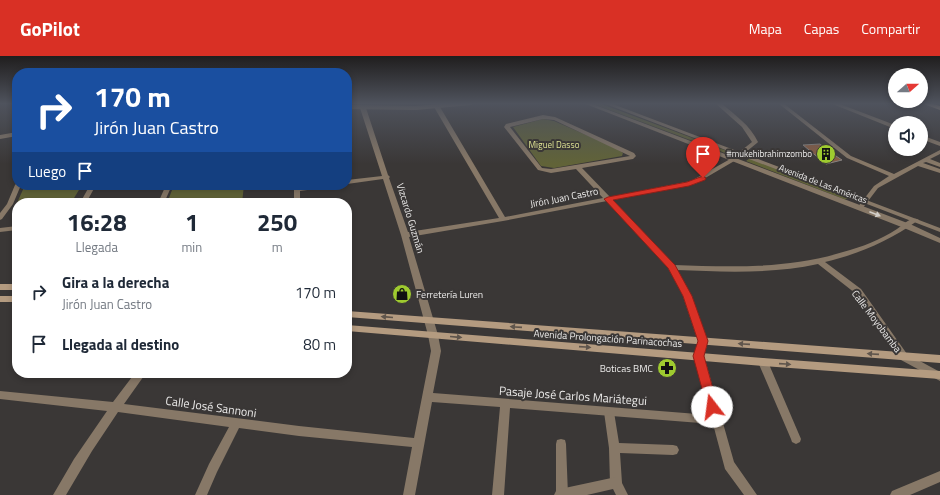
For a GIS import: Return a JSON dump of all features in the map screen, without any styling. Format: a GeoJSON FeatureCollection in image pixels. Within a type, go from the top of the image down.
{"type":"FeatureCollection","features":[{"type":"Feature","properties":{"kind":"main road"},"geometry":{"type":"LineString","coordinates":[[0,287],[12,286]]}},
{"type":"Feature","properties":{"kind":"main road"},"geometry":{"type":"LineString","coordinates":[[0,299],[12,298]]}},
{"type":"Feature","properties":{"kind":"main road","name":"Avenida Prolongación Parinacochas"},"geometry":{"type":"LineString","coordinates":[[352,314],[940,359]]}},
{"type":"Feature","properties":{"kind":"main road","name":"Avenida Prolongación Parinacochas"},"geometry":{"type":"LineString","coordinates":[[352,328],[939,375]]}},
{"type":"Feature","properties":{"kind":"street","name":"Vizcardo Guzmán"},"geometry":{"type":"LineString","coordinates":[[368,123],[405,235],[433,335],[436,351],[409,495]]}},
{"type":"Feature","properties":{"kind":"street"},"geometry":{"type":"LineString","coordinates":[[447,123],[503,219]]}},
{"type":"Feature","properties":{"kind":"street"},"geometry":{"type":"LineString","coordinates":[[515,123],[508,125],[507,127],[540,169],[551,171],[632,158],[633,156],[632,154],[565,123]]}},
{"type":"Feature","properties":{"kind":"street","name":"Avenida de Las Américas"},"geometry":{"type":"LineString","coordinates":[[639,123],[907,226],[940,241]]}},
{"type":"Feature","properties":{"kind":"street","name":"Avenida de Las Américas"},"geometry":{"type":"LineString","coordinates":[[660,123],[940,230]]}},
{"type":"Feature","properties":{"kind":"street","name":"Jirón Juan Castro"},"geometry":{"type":"LineString","coordinates":[[405,235],[503,219],[697,182],[734,160],[755,142],[753,135],[740,123]]}},
{"type":"Feature","properties":{"kind":"street"},"geometry":{"type":"LineString","coordinates":[[807,123],[850,157],[894,176]]}},
{"type":"Feature","properties":{"kind":"street"},"geometry":{"type":"LineString","coordinates":[[0,137],[12,135]]}},
{"type":"Feature","properties":{"kind":"street"},"geometry":{"type":"LineString","coordinates":[[928,140],[940,144]]}},
{"type":"Feature","properties":{"kind":"street"},"geometry":{"type":"LineString","coordinates":[[860,208],[876,187],[940,152]]}},
{"type":"Feature","properties":{"kind":"street"},"geometry":{"type":"LineString","coordinates":[[926,160],[940,165]]}},
{"type":"Feature","properties":{"kind":"street"},"geometry":{"type":"LineString","coordinates":[[919,164],[940,171]]}},
{"type":"Feature","properties":{"kind":"street"},"geometry":{"type":"LineString","coordinates":[[578,167],[672,267],[689,300],[703,341],[699,356],[729,466],[751,495]]}},
{"type":"Feature","properties":{"kind":"street"},"geometry":{"type":"LineString","coordinates":[[352,181],[387,177]]}},
{"type":"Feature","properties":{"kind":"street"},"geometry":{"type":"LineString","coordinates":[[0,218],[12,199]]}},
{"type":"Feature","properties":{"kind":"street"},"geometry":{"type":"LineString","coordinates":[[672,267],[748,269],[789,266],[852,253],[879,241],[916,220]]}},
{"type":"Feature","properties":{"kind":"street"},"geometry":{"type":"LineString","coordinates":[[0,230],[12,229]]}},
{"type":"Feature","properties":{"kind":"street","name":"Calle Moyobamba"},"geometry":{"type":"LineString","coordinates":[[818,260],[858,291],[904,356],[939,375]]}},
{"type":"Feature","properties":{"kind":"street"},"geometry":{"type":"LineString","coordinates":[[763,362],[796,439]]}},
{"type":"Feature","properties":{"kind":"street"},"geometry":{"type":"LineString","coordinates":[[59,495],[82,455],[137,378]]}},
{"type":"Feature","properties":{"kind":"street","name":"Calle José Sannoni"},"geometry":{"type":"LineString","coordinates":[[1,397],[115,407],[236,424],[419,443]]}},
{"type":"Feature","properties":{"kind":"street","name":"Pasaje José Carlos Mariátegui"},"geometry":{"type":"LineString","coordinates":[[427,397],[716,420]]}},
{"type":"Feature","properties":{"kind":"street"},"geometry":{"type":"LineString","coordinates":[[498,495],[505,403]]}},
{"type":"Feature","properties":{"kind":"street"},"geometry":{"type":"LineString","coordinates":[[609,412],[614,448],[616,483],[622,495]]}},
{"type":"Feature","properties":{"kind":"street"},"geometry":{"type":"LineString","coordinates":[[201,495],[236,424]]}},
{"type":"Feature","properties":{"kind":"street"},"geometry":{"type":"LineString","coordinates":[[561,444],[561,495],[616,483]]}},
{"type":"Feature","properties":{"kind":"street"},"geometry":{"type":"LineString","coordinates":[[614,448],[673,450]]}},
{"type":"Feature","properties":{"kind":"street"},"geometry":{"type":"LineString","coordinates":[[896,495],[940,476]]}},
{"type":"Feature","properties":{"kind":"green space","name":"Miguel Dasso"},"geometry":{"type":"Polygon","coordinates":[[[526,123],[560,123],[616,148],[623,153],[622,156],[554,168],[541,166],[513,127],[526,123]]]}},
{"type":"Feature","properties":{"kind":"green space"},"geometry":{"type":"Polygon","coordinates":[[[646,123],[654,123],[727,151],[725,153],[646,123]]]}},
{"type":"Feature","properties":{"kind":"green space"},"geometry":{"type":"Polygon","coordinates":[[[750,158],[847,195],[848,197],[847,199],[844,199],[746,161],[750,158]]]}},
{"type":"Feature","properties":{"kind":"green space"},"geometry":{"type":"Polygon","coordinates":[[[23,190],[79,190],[74,198],[19,198],[23,190]]]}},
{"type":"Feature","properties":{"kind":"green space"},"geometry":{"type":"Polygon","coordinates":[[[172,190],[243,190],[243,198],[169,198],[172,190]]]}},
{"type":"Feature","properties":{"kind":"building","name":"#mukehibrahimzombo"},"geometry":{"type":"Polygon","coordinates":[[[820,144],[842,160],[826,164],[803,145],[820,144]]]}},
{"type":"Feature","properties":{"kind":"building","name":"Ferretería Luren"},"geometry":{"type":"Polygon","coordinates":[[[405,286],[409,299],[398,302],[394,289],[405,286]]]}},
{"type":"Feature","properties":{"kind":"place","name":"#mukehibrahimzombo"},"geometry":{"type":"Point","coordinates":[826,154]}},
{"type":"Feature","properties":{"kind":"place","name":"Ferretería Luren"},"geometry":{"type":"Point","coordinates":[402,294]}},
{"type":"Feature","properties":{"kind":"place","name":"Boticas BMC"},"geometry":{"type":"Point","coordinates":[667,368]}},
{"type":"Feature","properties":{"kind":"route"},"geometry":{"type":"LineString","coordinates":[[703,178],[697,182],[689,184],[608,199],[672,267],[687,296],[703,341],[699,356],[712,407]]}}]}
